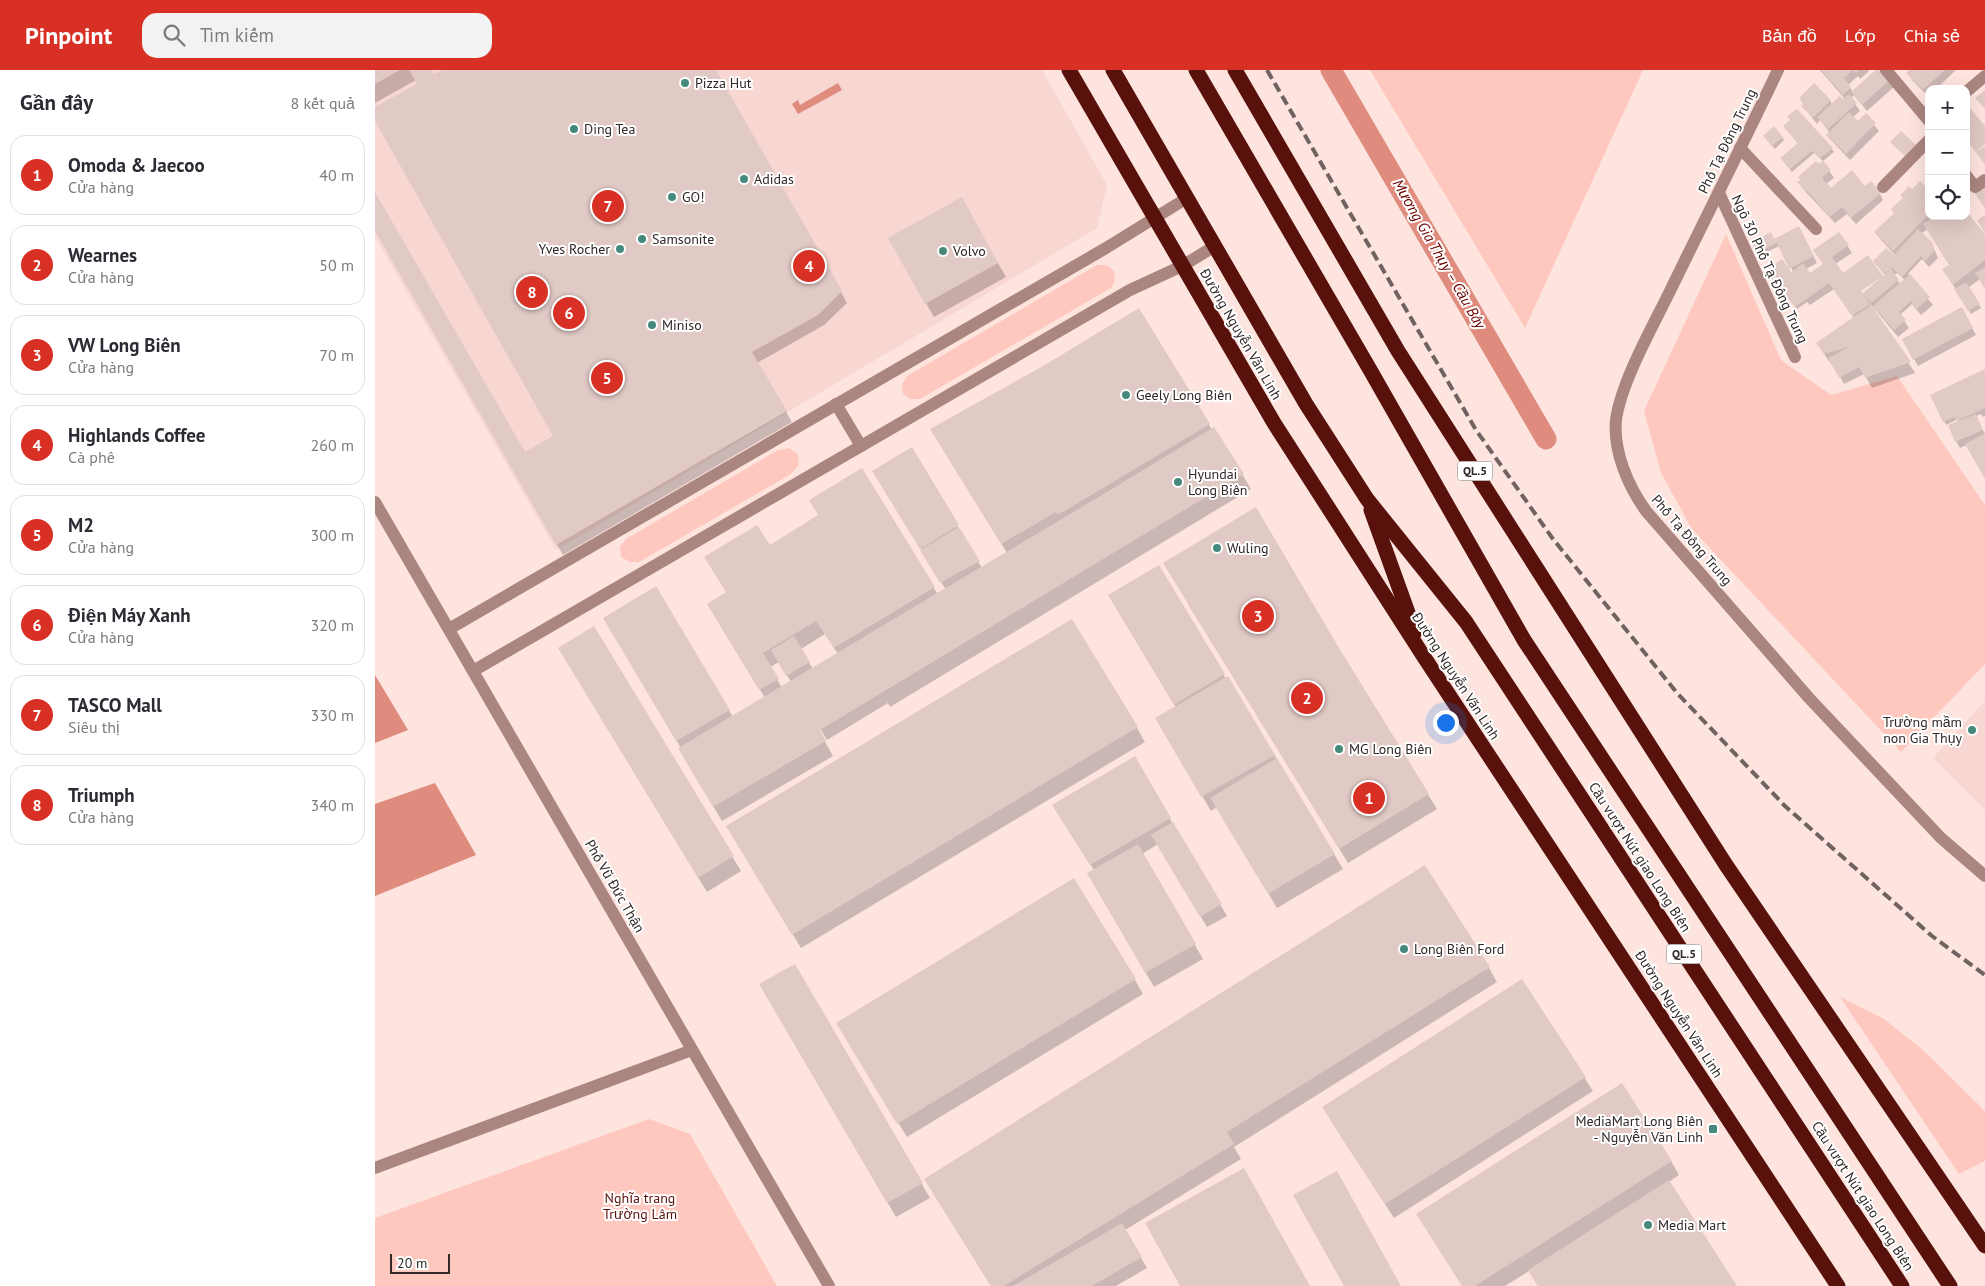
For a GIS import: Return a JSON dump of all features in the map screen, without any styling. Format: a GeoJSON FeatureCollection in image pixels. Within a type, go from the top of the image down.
{"type":"FeatureCollection","features":[{"type":"Feature","properties":{"kind":"highway","name":"Đường Nguyễn Văn Linh"},"geometry":{"type":"LineString","coordinates":[[1069,70],[1274,423],[1424,657],[1839,1286]]}},
{"type":"Feature","properties":{"kind":"highway","name":"Đường Nguyễn Văn Linh"},"geometry":{"type":"LineString","coordinates":[[1113,70],[1307,404],[1367,499],[1466,622]]}},
{"type":"Feature","properties":{"kind":"highway","name":"Cầu vượt Nút giao Long Biên"},"geometry":{"type":"LineString","coordinates":[[1196,70],[1524,640],[1949,1286]]}},
{"type":"Feature","properties":{"kind":"highway","name":"QL.5"},"geometry":{"type":"LineString","coordinates":[[1235,70],[1398,351],[1726,865],[1985,1246]]}},
{"type":"Feature","properties":{"kind":"highway"},"geometry":{"type":"LineString","coordinates":[[1367,499],[1424,657]]}},
{"type":"Feature","properties":{"kind":"highway","name":"Cầu vượt Nút giao Long Biên"},"geometry":{"type":"LineString","coordinates":[[1466,622],[1902,1286]]}},
{"type":"Feature","properties":{"kind":"street","name":"Phố Tạ Đông Trung"},"geometry":{"type":"LineString","coordinates":[[1779,70],[1649,333],[1624,390],[1616,420],[1619,456],[1636,498],[1646,511],[1809,698],[1941,838],[1985,876]]}},
{"type":"Feature","properties":{"kind":"street"},"geometry":{"type":"LineString","coordinates":[[1886,70],[1925,116]]}},
{"type":"Feature","properties":{"kind":"street"},"geometry":{"type":"LineString","coordinates":[[1970,89],[1985,76]]}},
{"type":"Feature","properties":{"kind":"street"},"geometry":{"type":"LineString","coordinates":[[1883,187],[1925,144]]}},
{"type":"Feature","properties":{"kind":"street"},"geometry":{"type":"LineString","coordinates":[[1741,148],[1816,229]]}},
{"type":"Feature","properties":{"kind":"street"},"geometry":{"type":"LineString","coordinates":[[1970,181],[1975,188],[1985,180]]}},
{"type":"Feature","properties":{"kind":"street","name":"Ngõ 30 Phố Tạ Đông Trung"},"geometry":{"type":"LineString","coordinates":[[1719,192],[1795,357]]}},
{"type":"Feature","properties":{"kind":"street"},"geometry":{"type":"LineString","coordinates":[[449,629],[1106,248],[1187,198]]}},
{"type":"Feature","properties":{"kind":"street"},"geometry":{"type":"LineString","coordinates":[[473,671],[1130,290],[1183,266],[1215,246]]}},
{"type":"Feature","properties":{"kind":"street"},"geometry":{"type":"LineString","coordinates":[[836,404],[861,446]]}},
{"type":"Feature","properties":{"kind":"street","name":"Phố Vũ Đức Thận"},"geometry":{"type":"LineString","coordinates":[[375,502],[829,1286]]}},
{"type":"Feature","properties":{"kind":"street"},"geometry":{"type":"LineString","coordinates":[[375,1168],[693,1050]]}},
{"type":"Feature","properties":{"kind":"shaded area"},"geometry":{"type":"Polygon","coordinates":[[[375,70],[1042,70],[1107,185],[1097,228],[556,550],[375,237],[375,70]]]}},
{"type":"Feature","properties":{"kind":"shaded area"},"geometry":{"type":"Polygon","coordinates":[[[838,83],[842,90],[798,114],[792,104],[798,100],[800,105],[838,83]]]}},
{"type":"Feature","properties":{"kind":"shaded area"},"geometry":{"type":"Polygon","coordinates":[[[375,675],[408,730],[375,743],[375,675]]]}},
{"type":"Feature","properties":{"kind":"shaded area","name":"Trường mầm non Gia Thụy"},"geometry":{"type":"Polygon","coordinates":[[[1985,701],[1985,810],[1933,758],[1985,701]]]}},
{"type":"Feature","properties":{"kind":"shaded area"},"geometry":{"type":"Polygon","coordinates":[[[435,783],[476,855],[375,896],[375,804],[435,783]]]}},
{"type":"Feature","properties":{"kind":"green space"},"geometry":{"type":"Polygon","coordinates":[[[1370,70],[1643,70],[1525,328],[1370,70]]]}},
{"type":"Feature","properties":{"kind":"green space"},"geometry":{"type":"Polygon","coordinates":[[[1726,234],[1781,360],[1831,395],[1897,376],[1985,505],[1985,664],[1901,752],[1692,529],[1661,473],[1644,411],[1726,234]]]}},
{"type":"Feature","properties":{"kind":"green space"},"geometry":{"type":"Polygon","coordinates":[[[1097,265],[1107,265],[1114,271],[1115,280],[1111,288],[920,399],[910,399],[903,394],[902,384],[907,376],[1097,265]]]}},
{"type":"Feature","properties":{"kind":"green space"},"geometry":{"type":"Polygon","coordinates":[[[789,448],[798,454],[799,465],[791,474],[639,562],[630,562],[621,557],[620,547],[626,539],[778,450],[789,448]]]}},
{"type":"Feature","properties":{"kind":"green space"},"geometry":{"type":"Polygon","coordinates":[[[1840,997],[1884,1019],[1923,1050],[1985,1111],[1985,1161],[1959,1174],[1840,997]]]}},
{"type":"Feature","properties":{"kind":"green space","name":"Nghĩa trang Trường Lâm"},"geometry":{"type":"Polygon","coordinates":[[[649,1119],[690,1134],[777,1286],[375,1286],[375,1218],[649,1119]]]}},
{"type":"Feature","properties":{"kind":"building"},"geometry":{"type":"Polygon","coordinates":[[[375,70],[400,70],[375,84],[375,70]]]}},
{"type":"Feature","properties":{"kind":"building"},"geometry":{"type":"Polygon","coordinates":[[[409,70],[431,70],[434,74],[442,70],[716,70],[842,291],[818,315],[752,352],[787,411],[556,545],[375,231],[375,192],[525,452],[553,436],[375,121],[375,107],[417,84],[409,70]]]}},
{"type":"Feature","properties":{"kind":"building"},"geometry":{"type":"Polygon","coordinates":[[[1821,70],[1853,70],[1844,78],[1851,87],[1843,95],[1821,70]]]}},
{"type":"Feature","properties":{"kind":"building"},"geometry":{"type":"Polygon","coordinates":[[[1876,70],[1885,70],[1892,78],[1862,105],[1851,92],[1876,70]]]}},
{"type":"Feature","properties":{"kind":"building"},"geometry":{"type":"Polygon","coordinates":[[[1909,70],[1945,70],[1928,85],[1925,85],[1923,90],[1906,73],[1909,70]]]}},
{"type":"Feature","properties":{"kind":"building"},"geometry":{"type":"Polygon","coordinates":[[[1814,83],[1831,100],[1813,118],[1801,106],[1804,103],[1799,98],[1814,83]]]}},
{"type":"Feature","properties":{"kind":"building"},"geometry":{"type":"Polygon","coordinates":[[[1985,90],[1985,109],[1975,98],[1985,90]]]}},
{"type":"Feature","properties":{"kind":"building"},"geometry":{"type":"Polygon","coordinates":[[[1849,94],[1857,103],[1828,129],[1817,117],[1840,96],[1843,99],[1849,94]]]}},
{"type":"Feature","properties":{"kind":"building"},"geometry":{"type":"Polygon","coordinates":[[[1970,108],[1985,126],[1985,144],[1976,152],[1970,145],[1970,108]]]}},
{"type":"Feature","properties":{"kind":"building"},"geometry":{"type":"Polygon","coordinates":[[[1797,109],[1833,148],[1820,158],[1812,151],[1790,169],[1780,158],[1798,143],[1783,126],[1790,120],[1787,116],[1797,109]]]}},
{"type":"Feature","properties":{"kind":"building"},"geometry":{"type":"Polygon","coordinates":[[[1849,112],[1858,121],[1866,113],[1876,123],[1846,154],[1826,135],[1849,112]]]}},
{"type":"Feature","properties":{"kind":"building"},"geometry":{"type":"Polygon","coordinates":[[[1774,126],[1783,137],[1772,146],[1763,136],[1774,126]]]}},
{"type":"Feature","properties":{"kind":"building"},"geometry":{"type":"Polygon","coordinates":[[[1901,131],[1919,148],[1908,159],[1890,142],[1901,131]]]}},
{"type":"Feature","properties":{"kind":"building"},"geometry":{"type":"Polygon","coordinates":[[[1985,146],[1985,165],[1976,152],[1985,146]]]}},
{"type":"Feature","properties":{"kind":"building"},"geometry":{"type":"Polygon","coordinates":[[[1816,161],[1819,164],[1823,161],[1831,170],[1822,178],[1831,188],[1852,170],[1865,186],[1871,181],[1881,193],[1851,218],[1842,207],[1830,217],[1797,182],[1801,180],[1798,177],[1816,161]]]}},
{"type":"Feature","properties":{"kind":"building"},"geometry":{"type":"Polygon","coordinates":[[[1920,181],[1925,186],[1925,218],[1893,251],[1874,232],[1894,213],[1891,209],[1903,198],[1900,195],[1909,186],[1912,189],[1920,181]]]}},
{"type":"Feature","properties":{"kind":"building"},"geometry":{"type":"Polygon","coordinates":[[[1985,185],[1985,209],[1974,192],[1985,185]]]}},
{"type":"Feature","properties":{"kind":"building","name":"Volvo"},"geometry":{"type":"Polygon","coordinates":[[[962,197],[998,263],[925,304],[888,238],[962,197]]]}},
{"type":"Feature","properties":{"kind":"building"},"geometry":{"type":"Polygon","coordinates":[[[1985,215],[1985,233],[1977,220],[1985,215]]]}},
{"type":"Feature","properties":{"kind":"building"},"geometry":{"type":"Polygon","coordinates":[[[1970,216],[1985,234],[1985,260],[1953,285],[1942,269],[1949,265],[1923,224],[1929,220],[1970,220],[1970,216]]]}},
{"type":"Feature","properties":{"kind":"building"},"geometry":{"type":"Polygon","coordinates":[[[1799,226],[1814,256],[1789,269],[1777,243],[1758,252],[1752,242],[1771,232],[1774,239],[1799,226]]]}},
{"type":"Feature","properties":{"kind":"building"},"geometry":{"type":"Polygon","coordinates":[[[1918,229],[1933,243],[1934,251],[1925,261],[1921,256],[1902,277],[1892,268],[1884,274],[1873,261],[1886,248],[1894,255],[1918,229]]]}},
{"type":"Feature","properties":{"kind":"building"},"geometry":{"type":"Polygon","coordinates":[[[1839,232],[1849,245],[1832,257],[1843,273],[1868,255],[1883,276],[1891,269],[1899,280],[1871,303],[1864,294],[1870,304],[1852,316],[1829,283],[1795,307],[1768,274],[1771,273],[1768,269],[1782,259],[1791,272],[1803,263],[1810,273],[1823,264],[1813,250],[1839,232]],[[1882,277],[1861,291],[1863,293],[1882,277]]]}},
{"type":"Feature","properties":{"kind":"building"},"geometry":{"type":"Polygon","coordinates":[[[1985,267],[1985,289],[1975,273],[1985,267]]]}},
{"type":"Feature","properties":{"kind":"building"},"geometry":{"type":"Polygon","coordinates":[[[1910,274],[1930,297],[1917,309],[1911,301],[1899,312],[1906,320],[1894,330],[1873,306],[1910,274]]]}},
{"type":"Feature","properties":{"kind":"building"},"geometry":{"type":"Polygon","coordinates":[[[1966,282],[1980,304],[1968,311],[1954,289],[1966,282]]]}},
{"type":"Feature","properties":{"kind":"building"},"geometry":{"type":"Polygon","coordinates":[[[1871,305],[1911,362],[1865,378],[1859,367],[1839,378],[1828,358],[1849,347],[1824,354],[1816,343],[1871,305]]]}},
{"type":"Feature","properties":{"kind":"building"},"geometry":{"type":"Polygon","coordinates":[[[1962,307],[1973,328],[1913,360],[1902,339],[1962,307]]]}},
{"type":"Feature","properties":{"kind":"building"},"geometry":{"type":"Polygon","coordinates":[[[1139,308],[1210,424],[1058,515],[1056,512],[1001,544],[930,429],[1043,366],[1139,308]]]}},
{"type":"Feature","properties":{"kind":"building"},"geometry":{"type":"Polygon","coordinates":[[[1985,369],[1985,408],[1957,421],[1955,417],[1943,422],[1930,395],[1985,369]]]}},
{"type":"Feature","properties":{"kind":"building"},"geometry":{"type":"Polygon","coordinates":[[[1976,414],[1983,430],[1955,442],[1948,425],[1976,414]]]}},
{"type":"Feature","properties":{"kind":"building"},"geometry":{"type":"Polygon","coordinates":[[[1214,427],[1244,474],[820,730],[826,741],[713,807],[678,748],[1214,427]]]}},
{"type":"Feature","properties":{"kind":"building"},"geometry":{"type":"Polygon","coordinates":[[[1985,433],[1985,479],[1965,444],[1985,433]]]}},
{"type":"Feature","properties":{"kind":"building"},"geometry":{"type":"Polygon","coordinates":[[[912,447],[959,525],[920,549],[872,471],[912,447]]]}},
{"type":"Feature","properties":{"kind":"building"},"geometry":{"type":"Polygon","coordinates":[[[862,468],[935,587],[834,648],[816,621],[763,653],[779,679],[759,690],[707,604],[726,592],[704,557],[757,525],[770,545],[818,515],[809,500],[862,468]]]}},
{"type":"Feature","properties":{"kind":"building"},"geometry":{"type":"Polygon","coordinates":[[[1256,507],[1336,643],[1429,794],[1339,849],[1163,563],[1256,507]]]}},
{"type":"Feature","properties":{"kind":"building"},"geometry":{"type":"Polygon","coordinates":[[[959,527],[980,561],[940,583],[920,550],[959,527]]]}},
{"type":"Feature","properties":{"kind":"building"},"geometry":{"type":"Polygon","coordinates":[[[1159,565],[1225,674],[1174,705],[1108,595],[1159,565]]]}},
{"type":"Feature","properties":{"kind":"building"},"geometry":{"type":"Polygon","coordinates":[[[656,586],[730,710],[676,741],[603,618],[656,586]]]}},
{"type":"Feature","properties":{"kind":"building"},"geometry":{"type":"Polygon","coordinates":[[[1072,619],[1138,727],[792,935],[726,826],[1072,619]]]}},
{"type":"Feature","properties":{"kind":"building"},"geometry":{"type":"Polygon","coordinates":[[[594,626],[734,856],[698,878],[558,648],[594,626]]]}},
{"type":"Feature","properties":{"kind":"building"},"geometry":{"type":"Polygon","coordinates":[[[794,636],[810,662],[786,676],[771,650],[794,636]]]}},
{"type":"Feature","properties":{"kind":"building"},"geometry":{"type":"Polygon","coordinates":[[[1228,676],[1275,755],[1201,797],[1155,718],[1228,676]]]}},
{"type":"Feature","properties":{"kind":"building"},"geometry":{"type":"Polygon","coordinates":[[[1135,756],[1171,818],[1090,865],[1052,805],[1135,756]]]}},
{"type":"Feature","properties":{"kind":"building"},"geometry":{"type":"Polygon","coordinates":[[[1277,758],[1335,854],[1268,894],[1210,798],[1277,758]]]}},
{"type":"Feature","properties":{"kind":"building"},"geometry":{"type":"Polygon","coordinates":[[[1173,822],[1222,904],[1200,917],[1151,835],[1173,822]]]}},
{"type":"Feature","properties":{"kind":"building"},"geometry":{"type":"Polygon","coordinates":[[[1138,844],[1196,944],[1145,973],[1087,873],[1138,844]]]}},
{"type":"Feature","properties":{"kind":"building"},"geometry":{"type":"Polygon","coordinates":[[[1425,865],[1490,967],[1227,1132],[1234,1144],[1004,1286],[991,1286],[924,1179],[1425,865]]]}},
{"type":"Feature","properties":{"kind":"building"},"geometry":{"type":"Polygon","coordinates":[[[1074,878],[1136,979],[897,1124],[836,1023],[1074,878]]]}},
{"type":"Feature","properties":{"kind":"building"},"geometry":{"type":"Polygon","coordinates":[[[795,964],[923,1183],[887,1203],[759,984],[795,964]]]}},
{"type":"Feature","properties":{"kind":"building"},"geometry":{"type":"Polygon","coordinates":[[[1522,979],[1586,1077],[1385,1204],[1322,1107],[1522,979]]]}},
{"type":"Feature","properties":{"kind":"building"},"geometry":{"type":"Polygon","coordinates":[[[1622,1083],[1672,1161],[1475,1286],[1462,1286],[1416,1214],[1622,1083]]]}},
{"type":"Feature","properties":{"kind":"building"},"geometry":{"type":"Polygon","coordinates":[[[1244,1168],[1310,1286],[1180,1286],[1145,1223],[1244,1168]]]}},
{"type":"Feature","properties":{"kind":"building"},"geometry":{"type":"Polygon","coordinates":[[[1337,1171],[1401,1286],[1344,1286],[1293,1195],[1337,1171]]]}},
{"type":"Feature","properties":{"kind":"building","name":"Media Mart"},"geometry":{"type":"Polygon","coordinates":[[[1669,1180],[1737,1286],[1538,1286],[1528,1270],[1669,1180]]]}},
{"type":"Feature","properties":{"kind":"building"},"geometry":{"type":"Polygon","coordinates":[[[1122,1223],[1142,1257],[1092,1286],[1013,1286],[1122,1223]]]}},
{"type":"Feature","properties":{"kind":"waterway","name":"Mương Gia Thụy – Cầu Bây"},"geometry":{"type":"LineString","coordinates":[[1331,70],[1546,439]]}},
{"type":"Feature","properties":{"kind":"railway"},"geometry":{"type":"LineString","coordinates":[[1267,70],[1476,430],[1553,539],[1677,693],[1785,806],[1932,936],[1985,975]]}},
{"type":"Feature","properties":{"kind":"place","name":"Pizza Hut"},"geometry":{"type":"Point","coordinates":[685,83]}},
{"type":"Feature","properties":{"kind":"place","name":"Ding Tea"},"geometry":{"type":"Point","coordinates":[574,129]}},
{"type":"Feature","properties":{"kind":"place","name":"Adidas"},"geometry":{"type":"Point","coordinates":[744,179]}},
{"type":"Feature","properties":{"kind":"place","name":"GO!"},"geometry":{"type":"Point","coordinates":[672,197]}},
{"type":"Feature","properties":{"kind":"place","name":"TASCO Mall"},"geometry":{"type":"Point","coordinates":[608,206]}},
{"type":"Feature","properties":{"kind":"place","name":"Samsonite"},"geometry":{"type":"Point","coordinates":[642,239]}},
{"type":"Feature","properties":{"kind":"place","name":"Yves Rocher"},"geometry":{"type":"Point","coordinates":[620,249]}},
{"type":"Feature","properties":{"kind":"place","name":"Volvo"},"geometry":{"type":"Point","coordinates":[943,251]}},
{"type":"Feature","properties":{"kind":"place","name":"Highlands Coffee"},"geometry":{"type":"Point","coordinates":[809,266]}},
{"type":"Feature","properties":{"kind":"place","name":"Triumph"},"geometry":{"type":"Point","coordinates":[532,292]}},
{"type":"Feature","properties":{"kind":"place","name":"Điện Máy Xanh"},"geometry":{"type":"Point","coordinates":[569,313]}},
{"type":"Feature","properties":{"kind":"place","name":"Miniso"},"geometry":{"type":"Point","coordinates":[652,325]}},
{"type":"Feature","properties":{"kind":"place","name":"M2"},"geometry":{"type":"Point","coordinates":[607,378]}},
{"type":"Feature","properties":{"kind":"place","name":"Geely Long Biên"},"geometry":{"type":"Point","coordinates":[1126,395]}},
{"type":"Feature","properties":{"kind":"place","name":"Hyundai Long Biên"},"geometry":{"type":"Point","coordinates":[1178,482]}},
{"type":"Feature","properties":{"kind":"place","name":"Wuling"},"geometry":{"type":"Point","coordinates":[1217,548]}},
{"type":"Feature","properties":{"kind":"place","name":"VW Long Biên"},"geometry":{"type":"Point","coordinates":[1258,616]}},
{"type":"Feature","properties":{"kind":"place","name":"Wearnes"},"geometry":{"type":"Point","coordinates":[1307,698]}},
{"type":"Feature","properties":{"kind":"place","name":"Trường mầm non Gia Thụy"},"geometry":{"type":"Point","coordinates":[1972,730]}},
{"type":"Feature","properties":{"kind":"place","name":"MG Long Biên"},"geometry":{"type":"Point","coordinates":[1339,749]}},
{"type":"Feature","properties":{"kind":"place","name":"Omoda & Jaecoo"},"geometry":{"type":"Point","coordinates":[1369,798]}},
{"type":"Feature","properties":{"kind":"place","name":"Long Biên Ford"},"geometry":{"type":"Point","coordinates":[1404,949]}},
{"type":"Feature","properties":{"kind":"place","name":"MediaMart Long Biên - Nguyễn Văn Linh"},"geometry":{"type":"Point","coordinates":[1713,1129]}},
{"type":"Feature","properties":{"kind":"place","name":"Media Mart"},"geometry":{"type":"Point","coordinates":[1648,1225]}}]}
